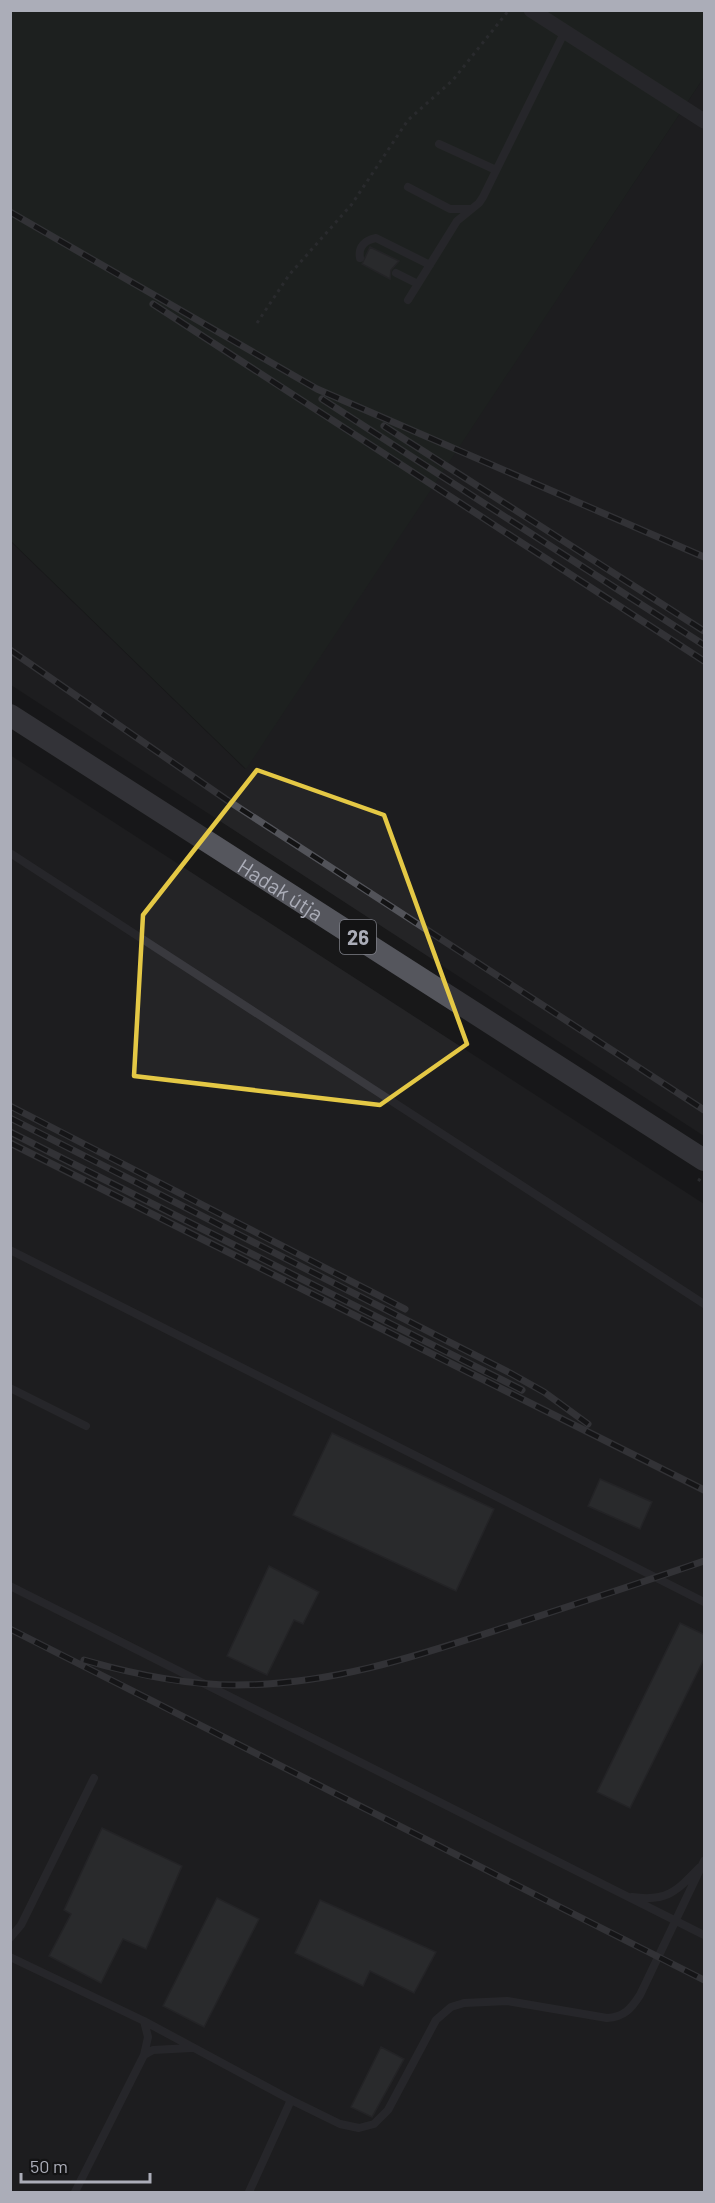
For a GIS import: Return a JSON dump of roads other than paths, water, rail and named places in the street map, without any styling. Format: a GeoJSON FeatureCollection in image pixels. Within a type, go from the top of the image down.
{"type":"FeatureCollection","features":[{"type":"Feature","properties":{"kind":"main road","name":"Hadak útja"},"geometry":{"type":"LineString","coordinates":[[10,715],[705,1160]]}},
{"type":"Feature","properties":{"kind":"street"},"geometry":{"type":"LineString","coordinates":[[531,10],[705,121]]}},
{"type":"Feature","properties":{"kind":"lane"},"geometry":{"type":"LineString","coordinates":[[408,300],[457,220],[479,203],[565,31]]}},
{"type":"Feature","properties":{"kind":"lane"},"geometry":{"type":"LineString","coordinates":[[439,144],[496,170]]}},
{"type":"Feature","properties":{"kind":"lane"},"geometry":{"type":"LineString","coordinates":[[408,187],[450,208],[472,208]]}},
{"type":"Feature","properties":{"kind":"lane"},"geometry":{"type":"LineString","coordinates":[[360,258],[360,249],[364,243],[376,238],[430,265]]}},
{"type":"Feature","properties":{"kind":"lane"},"geometry":{"type":"LineString","coordinates":[[396,273],[418,284]]}},
{"type":"Feature","properties":{"kind":"lane"},"geometry":{"type":"LineString","coordinates":[[10,853],[705,1304]]}},
{"type":"Feature","properties":{"kind":"lane"},"geometry":{"type":"LineString","coordinates":[[10,1250],[705,1602]]}},
{"type":"Feature","properties":{"kind":"lane"},"geometry":{"type":"LineString","coordinates":[[10,1388],[86,1426]]}},
{"type":"Feature","properties":{"kind":"lane"},"geometry":{"type":"LineString","coordinates":[[10,1586],[705,1935]]}},
{"type":"Feature","properties":{"kind":"lane"},"geometry":{"type":"LineString","coordinates":[[10,1938],[21,1925],[94,1778]]}},
{"type":"Feature","properties":{"kind":"lane"},"geometry":{"type":"LineString","coordinates":[[625,1896],[649,1900],[666,1896],[683,1885],[704,1862]]}},
{"type":"Feature","properties":{"kind":"lane"},"geometry":{"type":"LineString","coordinates":[[10,1957],[144,2021],[291,2100],[340,2124],[359,2128],[374,2124],[388,2110],[436,2020],[451,2007],[464,2003],[507,2001],[599,2017],[623,2015],[640,1995],[704,1862]]}},
{"type":"Feature","properties":{"kind":"lane"},"geometry":{"type":"LineString","coordinates":[[75,2193],[144,2055],[148,2037],[144,2021]]}},
{"type":"Feature","properties":{"kind":"lane"},"geometry":{"type":"LineString","coordinates":[[144,2055],[153,2050],[193,2048]]}},
{"type":"Feature","properties":{"kind":"lane"},"geometry":{"type":"LineString","coordinates":[[249,2193],[291,2100]]}},
{"type":"Feature","properties":{"kind":"railway"},"geometry":{"type":"LineString","coordinates":[[10,212],[317,389],[704,557]]}},
{"type":"Feature","properties":{"kind":"railway"},"geometry":{"type":"LineString","coordinates":[[153,304],[704,661]]}},
{"type":"Feature","properties":{"kind":"railway"},"geometry":{"type":"LineString","coordinates":[[322,399],[704,645]]}},
{"type":"Feature","properties":{"kind":"railway"},"geometry":{"type":"LineString","coordinates":[[384,426],[704,631]]}},
{"type":"Feature","properties":{"kind":"railway"},"geometry":{"type":"LineString","coordinates":[[10,650],[227,800],[704,1110]]}},
{"type":"Feature","properties":{"kind":"railway"},"geometry":{"type":"LineString","coordinates":[[10,1106],[405,1309]]}},
{"type":"Feature","properties":{"kind":"railway"},"geometry":{"type":"LineString","coordinates":[[10,1118],[510,1373],[544,1392],[588,1424]]}},
{"type":"Feature","properties":{"kind":"railway"},"geometry":{"type":"LineString","coordinates":[[10,1132],[522,1390]]}},
{"type":"Feature","properties":{"kind":"railway"},"geometry":{"type":"LineString","coordinates":[[10,1143],[704,1490]]}},
{"type":"Feature","properties":{"kind":"railway"},"geometry":{"type":"LineString","coordinates":[[84,1660],[140,1674],[197,1683],[236,1685],[306,1680],[407,1658],[704,1561]]}},
{"type":"Feature","properties":{"kind":"railway"},"geometry":{"type":"LineString","coordinates":[[10,1629],[704,1980]]}}]}
